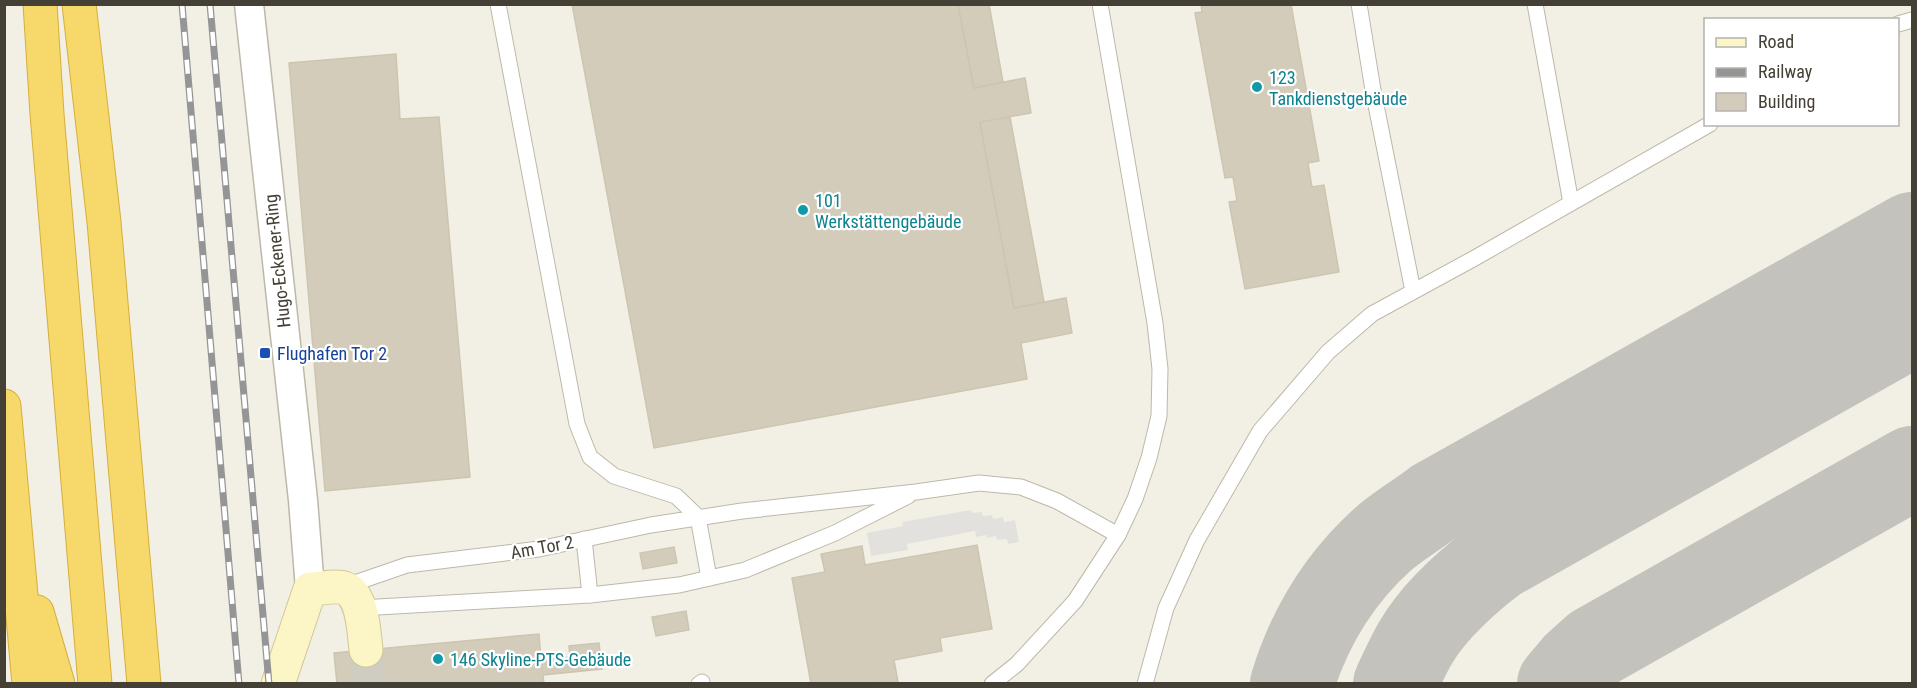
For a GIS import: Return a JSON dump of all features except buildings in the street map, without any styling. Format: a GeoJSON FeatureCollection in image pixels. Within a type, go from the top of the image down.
{"type":"FeatureCollection","features":[{"type":"Feature","properties":{"kind":"highway"},"geometry":{"type":"LineString","coordinates":[[40,4],[48,126],[95,684]]}},
{"type":"Feature","properties":{"kind":"highway"},"geometry":{"type":"LineString","coordinates":[[80,4],[105,222],[144,684]]}},
{"type":"Feature","properties":{"kind":"highway"},"geometry":{"type":"LineString","coordinates":[[4,406],[29,684]]}},
{"type":"Feature","properties":{"kind":"highway"},"geometry":{"type":"LineString","coordinates":[[17,544],[57,684]]}},
{"type":"Feature","properties":{"kind":"street","name":"Hugo-Eckener-Ring"},"geometry":{"type":"LineString","coordinates":[[249,4],[302,489],[310,590],[278,684]]}},
{"type":"Feature","properties":{"kind":"street"},"geometry":{"type":"LineString","coordinates":[[310,590],[351,597],[366,650]]}},
{"type":"Feature","properties":{"kind":"lane"},"geometry":{"type":"LineString","coordinates":[[498,4],[577,424],[590,457],[614,476],[676,496],[698,518],[709,579]]}},
{"type":"Feature","properties":{"kind":"lane"},"geometry":{"type":"LineString","coordinates":[[992,684],[1017,664],[1075,601],[1118,535],[1135,499],[1149,458],[1159,416],[1160,369],[1155,323],[1100,4]]}},
{"type":"Feature","properties":{"kind":"lane"},"geometry":{"type":"LineString","coordinates":[[1359,4],[1413,291]]}},
{"type":"Feature","properties":{"kind":"lane"},"geometry":{"type":"LineString","coordinates":[[1535,4],[1571,203]]}},
{"type":"Feature","properties":{"kind":"lane"},"geometry":{"type":"LineString","coordinates":[[1145,684],[1166,608],[1197,540],[1260,431],[1328,352],[1372,314],[1706,126]]}},
{"type":"Feature","properties":{"kind":"lane","name":"Am Tor 2"},"geometry":{"type":"LineString","coordinates":[[351,597],[407,565],[539,549],[651,525],[742,511],[980,483],[1021,487],[1057,501],[1118,535]]}},
{"type":"Feature","properties":{"kind":"lane"},"geometry":{"type":"LineString","coordinates":[[351,597],[590,595],[657,588],[709,579],[745,570],[835,533],[916,492]]}},
{"type":"Feature","properties":{"kind":"lane"},"geometry":{"type":"LineString","coordinates":[[584,539],[590,595]]}},
{"type":"Feature","properties":{"kind":"shaded area"},"geometry":{"type":"Polygon","coordinates":[[[971,510],[972,513],[982,512],[983,516],[992,515],[993,519],[1003,517],[1004,522],[1015,520],[1019,542],[1008,544],[1007,539],[997,540],[996,536],[976,537],[975,531],[907,544],[908,550],[871,556],[867,533],[903,526],[902,522],[971,510]]]}},
{"type":"Feature","properties":{"kind":"taxiway"},"geometry":{"type":"LineString","coordinates":[[1292,684],[1307,644],[1339,588],[1366,555],[1401,525],[1434,502],[1912,234]]}},
{"type":"Feature","properties":{"kind":"taxiway"},"geometry":{"type":"LineString","coordinates":[[1395,684],[1413,647],[1432,619],[1464,586],[1497,559],[1912,325]]}},
{"type":"Feature","properties":{"kind":"taxiway"},"geometry":{"type":"LineString","coordinates":[[1559,684],[1595,647],[1912,468]]}},
{"type":"Feature","properties":{"kind":"tunnel"},"geometry":{"type":"LineString","coordinates":[[366,650],[370,684]]}},
{"type":"Feature","properties":{"kind":"railway"},"geometry":{"type":"LineString","coordinates":[[182,4],[239,684]]}},
{"type":"Feature","properties":{"kind":"railway"},"geometry":{"type":"LineString","coordinates":[[210,4],[269,684]]}},
{"type":"Feature","properties":{"kind":"place","name":"123 Tankdienstgebäude"},"geometry":{"type":"Point","coordinates":[1257,87]}},
{"type":"Feature","properties":{"kind":"place","name":"101 Werkstättengebäude"},"geometry":{"type":"Point","coordinates":[803,210]}},
{"type":"Feature","properties":{"kind":"place","name":"Flughafen Tor 2"},"geometry":{"type":"Point","coordinates":[265,353]}},
{"type":"Feature","properties":{"kind":"place","name":"146 Skyline-PTS-Gebäude"},"geometry":{"type":"Point","coordinates":[438,659]}}]}
